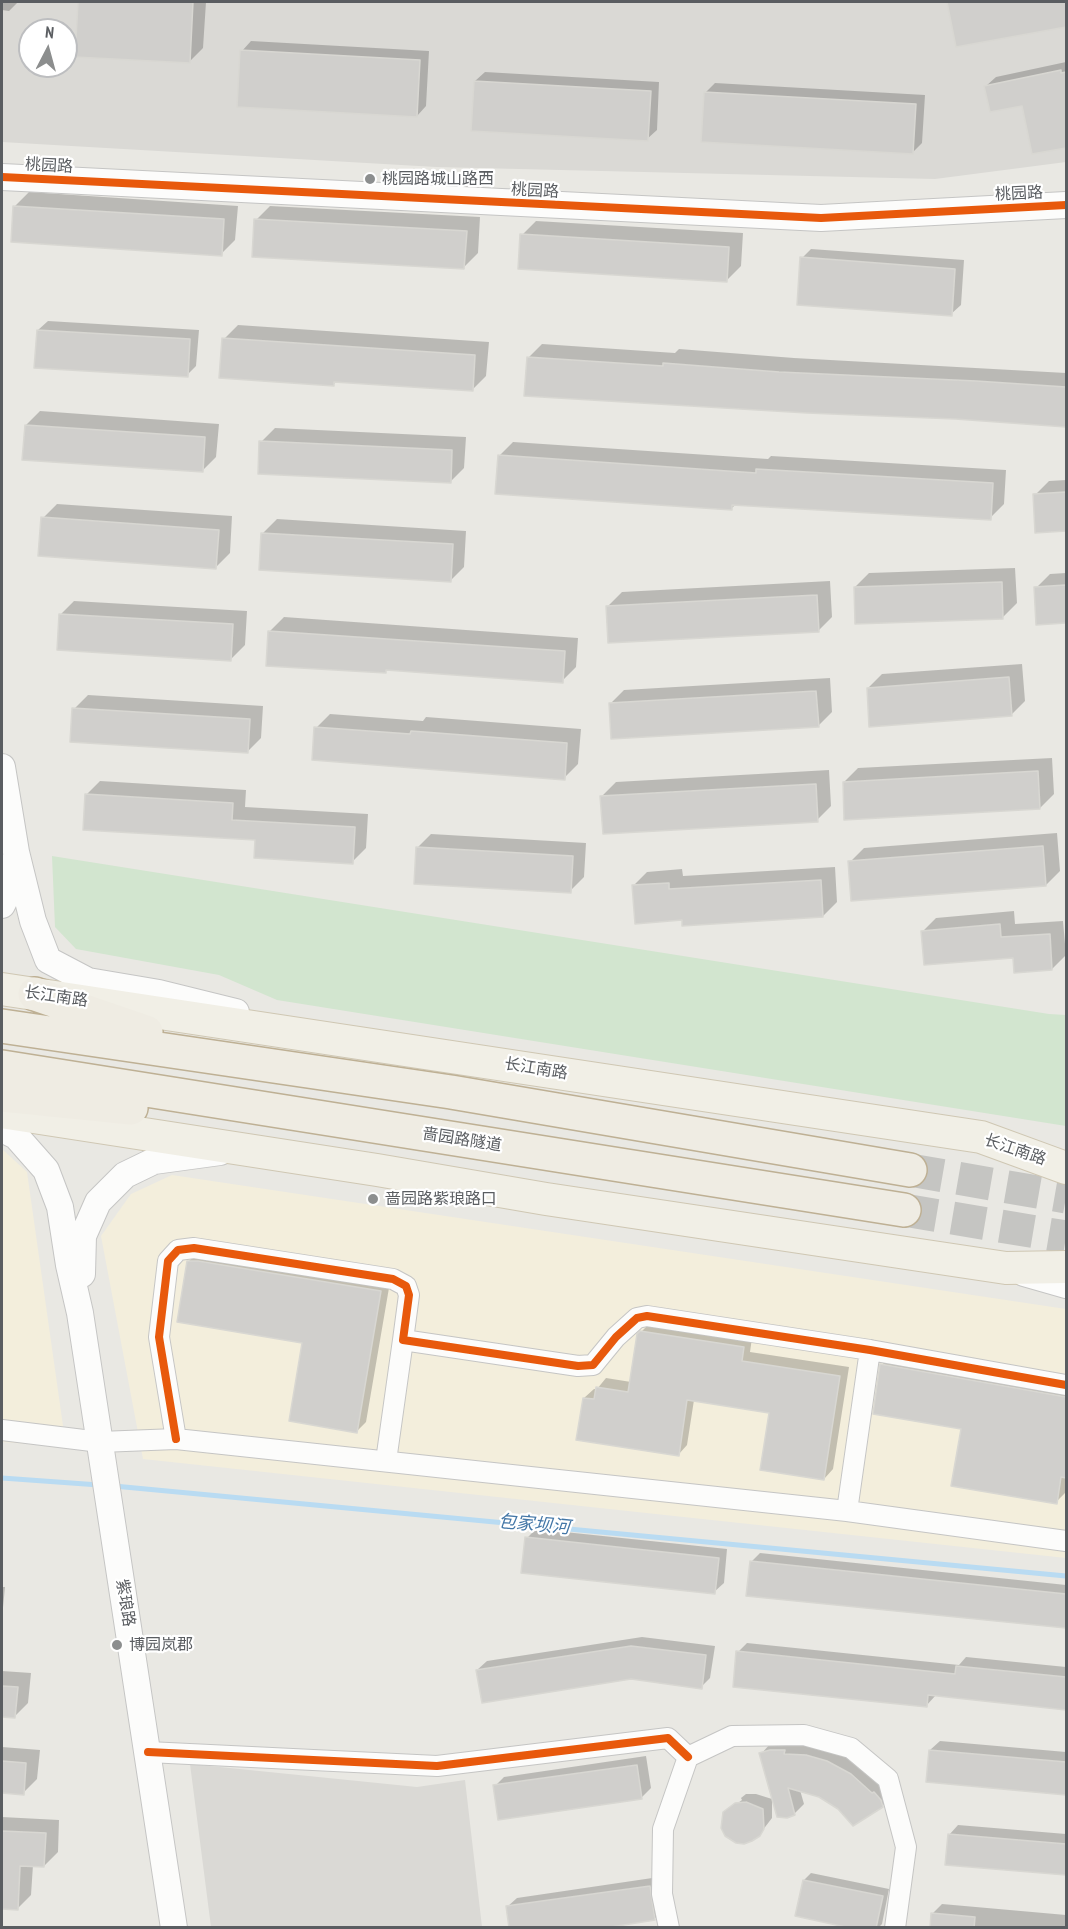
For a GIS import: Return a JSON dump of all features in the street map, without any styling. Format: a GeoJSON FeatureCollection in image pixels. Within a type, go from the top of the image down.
{"type":"FeatureCollection","features":[{"type":"Feature","properties":{"kind":"highway"},"geometry":{"type":"LineString","coordinates":[[35,994],[160,1037],[451,1092],[910,1170]]}},
{"type":"Feature","properties":{"kind":"highway"},"geometry":{"type":"LineString","coordinates":[[15,1028],[451,1092]]}},
{"type":"Feature","properties":{"kind":"highway"},"geometry":{"type":"LineString","coordinates":[[8,1077],[201,1114],[545,1169],[715,1180],[904,1210]]}},
{"type":"Feature","properties":{"kind":"main road","name":"长江南路"},"geometry":{"type":"LineString","coordinates":[[2,989],[981,1137],[1066,1168]]}},
{"type":"Feature","properties":{"kind":"main road"},"geometry":{"type":"LineString","coordinates":[[2,1112],[546,1199],[1006,1268],[1066,1267]]}},
{"type":"Feature","properties":{"kind":"street","name":"桃园路"},"geometry":{"type":"LineString","coordinates":[[2,177],[821,218],[1066,205]]}},
{"type":"Feature","properties":{"kind":"street"},"geometry":{"type":"LineString","coordinates":[[2,767],[15,852],[33,921],[48,960],[88,981],[159,993],[312,1035]]}},
{"type":"Feature","properties":{"kind":"street"},"geometry":{"type":"LineString","coordinates":[[2,904],[8,895],[15,852]]}},
{"type":"Feature","properties":{"kind":"street"},"geometry":{"type":"LineString","coordinates":[[2,1129],[16,1136],[46,1170],[60,1207],[69,1265],[80,1313]]}},
{"type":"Feature","properties":{"kind":"street"},"geometry":{"type":"LineString","coordinates":[[981,1137],[1066,1150]]}},
{"type":"Feature","properties":{"kind":"street"},"geometry":{"type":"LineString","coordinates":[[80,1313],[83,1236],[98,1202],[125,1175],[154,1161],[240,1149]]}},
{"type":"Feature","properties":{"kind":"street"},"geometry":{"type":"LineString","coordinates":[[176,1439],[159,1337],[168,1261],[178,1250],[194,1248],[393,1279],[406,1286],[409,1295],[386,1461]]}},
{"type":"Feature","properties":{"kind":"street"},"geometry":{"type":"LineString","coordinates":[[1006,1268],[1066,1285]]}},
{"type":"Feature","properties":{"kind":"street","name":"紫琅路"},"geometry":{"type":"LineString","coordinates":[[80,1313],[174,1928]]}},
{"type":"Feature","properties":{"kind":"street"},"geometry":{"type":"LineString","coordinates":[[403,1340],[578,1366],[592,1365],[616,1337],[638,1318],[647,1316],[870,1350],[1066,1385]]}},
{"type":"Feature","properties":{"kind":"street"},"geometry":{"type":"LineString","coordinates":[[847,1511],[870,1350]]}},
{"type":"Feature","properties":{"kind":"street"},"geometry":{"type":"LineString","coordinates":[[2,1430],[100,1442],[176,1439],[847,1511],[1066,1541]]}},
{"type":"Feature","properties":{"kind":"street"},"geometry":{"type":"LineString","coordinates":[[669,1928],[662,1894],[663,1829],[688,1757],[732,1736],[804,1735],[851,1748],[888,1779],[906,1847],[895,1928]]}},
{"type":"Feature","properties":{"kind":"street"},"geometry":{"type":"LineString","coordinates":[[148,1752],[437,1766],[668,1738],[688,1757]]}},
{"type":"Feature","properties":{"kind":"shaded area"},"geometry":{"type":"Polygon","coordinates":[[[2,2],[1066,2],[1066,162],[935,179],[436,167],[2,142],[2,2]]]}},
{"type":"Feature","properties":{"kind":"shaded area"},"geometry":{"type":"Polygon","coordinates":[[[2,1149],[27,1172],[66,1447],[2,1442],[2,1149]]]}},
{"type":"Feature","properties":{"kind":"shaded area"},"geometry":{"type":"Polygon","coordinates":[[[172,1175],[1066,1309],[1066,1558],[143,1459],[101,1236],[131,1194],[172,1175]]]}},
{"type":"Feature","properties":{"kind":"shaded area"},"geometry":{"type":"Polygon","coordinates":[[[190,1764],[417,1787],[465,1780],[482,1927],[211,1927],[190,1764]]]}},
{"type":"Feature","properties":{"kind":"green space"},"geometry":{"type":"Polygon","coordinates":[[[52,856],[1066,1015],[1066,1126],[277,1000],[219,975],[76,949],[55,927],[52,856]]]}},
{"type":"Feature","properties":{"kind":"building"},"geometry":{"type":"Polygon","coordinates":[[[78,2],[193,2],[190,63],[78,57],[78,2]]]}},
{"type":"Feature","properties":{"kind":"building"},"geometry":{"type":"Polygon","coordinates":[[[947,2],[1066,2],[1066,27],[956,47],[947,2]]]}},
{"type":"Feature","properties":{"kind":"building"},"geometry":{"type":"Polygon","coordinates":[[[240,50],[420,60],[417,117],[237,107],[240,50]]]}},
{"type":"Feature","properties":{"kind":"building"},"geometry":{"type":"Polygon","coordinates":[[[1061,70],[1061,73],[1066,72],[1066,148],[1032,154],[1022,106],[990,112],[984,86],[1061,70]]]}},
{"type":"Feature","properties":{"kind":"building"},"geometry":{"type":"Polygon","coordinates":[[[474,81],[651,91],[648,141],[471,131],[474,81]]]}},
{"type":"Feature","properties":{"kind":"building"},"geometry":{"type":"Polygon","coordinates":[[[704,92],[916,104],[913,154],[701,142],[704,92]]]}},
{"type":"Feature","properties":{"kind":"building"},"geometry":{"type":"Polygon","coordinates":[[[13,206],[224,219],[222,256],[11,242],[13,206]]]}},
{"type":"Feature","properties":{"kind":"building"},"geometry":{"type":"Polygon","coordinates":[[[254,219],[467,231],[464,269],[252,257],[254,219]]]}},
{"type":"Feature","properties":{"kind":"building"},"geometry":{"type":"Polygon","coordinates":[[[520,234],[729,247],[727,282],[518,269],[520,234]]]}},
{"type":"Feature","properties":{"kind":"building"},"geometry":{"type":"Polygon","coordinates":[[[800,257],[955,269],[952,316],[797,305],[800,257]]]}},
{"type":"Feature","properties":{"kind":"building"},"geometry":{"type":"Polygon","coordinates":[[[37,330],[190,339],[188,377],[34,368],[37,330]]]}},
{"type":"Feature","properties":{"kind":"building"},"geometry":{"type":"Polygon","coordinates":[[[222,338],[475,355],[473,391],[334,382],[334,386],[219,378],[222,338]]]}},
{"type":"Feature","properties":{"kind":"building"},"geometry":{"type":"Polygon","coordinates":[[[527,357],[1066,387],[1066,427],[524,396],[527,357]]]}},
{"type":"Feature","properties":{"kind":"building"},"geometry":{"type":"Polygon","coordinates":[[[25,425],[205,437],[203,472],[22,460],[25,425]]]}},
{"type":"Feature","properties":{"kind":"building"},"geometry":{"type":"Polygon","coordinates":[[[259,441],[452,450],[451,483],[258,474],[259,441]]]}},
{"type":"Feature","properties":{"kind":"building"},"geometry":{"type":"Polygon","coordinates":[[[498,455],[756,473],[756,469],[993,483],[991,520],[732,505],[732,510],[495,494],[498,455]]]}},
{"type":"Feature","properties":{"kind":"building"},"geometry":{"type":"Polygon","coordinates":[[[1066,492],[1066,531],[1035,533],[1033,494],[1066,492]]]}},
{"type":"Feature","properties":{"kind":"building"},"geometry":{"type":"Polygon","coordinates":[[[41,517],[219,530],[216,569],[38,556],[41,517]]]}},
{"type":"Feature","properties":{"kind":"building"},"geometry":{"type":"Polygon","coordinates":[[[261,533],[453,544],[451,582],[259,570],[261,533]]]}},
{"type":"Feature","properties":{"kind":"building"},"geometry":{"type":"Polygon","coordinates":[[[1002,582],[1003,619],[855,624],[854,587],[1002,582]]]}},
{"type":"Feature","properties":{"kind":"building"},"geometry":{"type":"Polygon","coordinates":[[[1066,585],[1066,623],[1036,625],[1034,587],[1066,585]]]}},
{"type":"Feature","properties":{"kind":"building"},"geometry":{"type":"Polygon","coordinates":[[[817,595],[819,632],[608,643],[606,606],[817,595]]]}},
{"type":"Feature","properties":{"kind":"building"},"geometry":{"type":"Polygon","coordinates":[[[59,614],[233,624],[231,661],[57,650],[59,614]]]}},
{"type":"Feature","properties":{"kind":"building"},"geometry":{"type":"Polygon","coordinates":[[[268,631],[565,651],[563,683],[386,670],[386,673],[266,666],[268,631]]]}},
{"type":"Feature","properties":{"kind":"building"},"geometry":{"type":"Polygon","coordinates":[[[1009,677],[1012,716],[869,727],[867,688],[1009,677]]]}},
{"type":"Feature","properties":{"kind":"building"},"geometry":{"type":"Polygon","coordinates":[[[816,691],[819,727],[611,739],[609,703],[816,691]]]}},
{"type":"Feature","properties":{"kind":"building"},"geometry":{"type":"Polygon","coordinates":[[[72,708],[250,719],[248,753],[70,742],[72,708]]]}},
{"type":"Feature","properties":{"kind":"building"},"geometry":{"type":"Polygon","coordinates":[[[314,727],[410,734],[411,731],[567,743],[565,780],[312,760],[314,727]]]}},
{"type":"Feature","properties":{"kind":"building"},"geometry":{"type":"Polygon","coordinates":[[[1038,771],[1040,809],[844,820],[843,782],[1038,771]]]}},
{"type":"Feature","properties":{"kind":"building"},"geometry":{"type":"Polygon","coordinates":[[[816,784],[818,822],[603,834],[600,796],[816,784]]]}},
{"type":"Feature","properties":{"kind":"building"},"geometry":{"type":"Polygon","coordinates":[[[85,794],[233,803],[232,820],[355,827],[353,864],[254,858],[255,840],[83,830],[85,794]]]}},
{"type":"Feature","properties":{"kind":"building"},"geometry":{"type":"Polygon","coordinates":[[[1043,846],[1046,886],[851,901],[848,861],[1043,846]]]}},
{"type":"Feature","properties":{"kind":"building"},"geometry":{"type":"Polygon","coordinates":[[[416,847],[573,856],[571,893],[414,884],[416,847]]]}},
{"type":"Feature","properties":{"kind":"building"},"geometry":{"type":"Polygon","coordinates":[[[821,880],[823,917],[682,926],[682,920],[635,924],[632,885],[669,883],[669,889],[821,880]]]}},
{"type":"Feature","properties":{"kind":"building"},"geometry":{"type":"Polygon","coordinates":[[[1000,924],[1001,937],[1050,934],[1052,970],[1014,973],[1013,958],[924,965],[921,931],[1000,924]]]}},
{"type":"Feature","properties":{"kind":"building"},"geometry":{"type":"Polygon","coordinates":[[[187,1261],[381,1291],[357,1433],[289,1421],[302,1343],[177,1322],[187,1261]]]}},
{"type":"Feature","properties":{"kind":"building"},"geometry":{"type":"Polygon","coordinates":[[[640,1331],[744,1347],[742,1361],[840,1376],[824,1480],[760,1470],[769,1413],[687,1400],[679,1456],[576,1440],[583,1398],[594,1399],[596,1387],[628,1392],[637,1334],[640,1331]]]}},
{"type":"Feature","properties":{"kind":"building"},"geometry":{"type":"Polygon","coordinates":[[[880,1364],[1066,1397],[1066,1478],[1061,1477],[1057,1504],[951,1486],[961,1429],[873,1414],[880,1364]]]}},
{"type":"Feature","properties":{"kind":"building"},"geometry":{"type":"Polygon","coordinates":[[[525,1537],[719,1558],[715,1594],[521,1573],[525,1537]]]}},
{"type":"Feature","properties":{"kind":"building"},"geometry":{"type":"Polygon","coordinates":[[[750,1561],[1066,1594],[1066,1628],[746,1596],[750,1561]]]}},
{"type":"Feature","properties":{"kind":"building"},"geometry":{"type":"Polygon","coordinates":[[[631,1646],[706,1655],[702,1689],[631,1679],[482,1703],[476,1670],[631,1646]]]}},
{"type":"Feature","properties":{"kind":"building"},"geometry":{"type":"Polygon","coordinates":[[[736,1651],[955,1674],[956,1666],[1066,1677],[1066,1710],[928,1695],[927,1707],[733,1687],[736,1651]]]}},
{"type":"Feature","properties":{"kind":"building"},"geometry":{"type":"Polygon","coordinates":[[[2,1686],[18,1687],[15,1718],[2,1717],[2,1686]]]}},
{"type":"Feature","properties":{"kind":"building"},"geometry":{"type":"Polygon","coordinates":[[[785,1750],[784,1754],[806,1755],[827,1761],[851,1774],[872,1793],[874,1792],[881,1800],[883,1807],[853,1826],[838,1809],[819,1797],[788,1788],[795,1815],[787,1818],[777,1817],[759,1753],[785,1750]]]}},
{"type":"Feature","properties":{"kind":"building"},"geometry":{"type":"Polygon","coordinates":[[[929,1750],[1066,1762],[1066,1795],[926,1782],[929,1750]]]}},
{"type":"Feature","properties":{"kind":"building"},"geometry":{"type":"Polygon","coordinates":[[[2,1761],[26,1763],[24,1795],[2,1793],[2,1761]]]}},
{"type":"Feature","properties":{"kind":"building"},"geometry":{"type":"Polygon","coordinates":[[[637,1765],[642,1799],[498,1820],[493,1785],[637,1765]]]}},
{"type":"Feature","properties":{"kind":"building"},"geometry":{"type":"Polygon","coordinates":[[[746,1802],[763,1809],[764,1829],[760,1836],[752,1841],[744,1844],[736,1843],[725,1836],[721,1828],[723,1812],[735,1803],[746,1802]]]}},
{"type":"Feature","properties":{"kind":"building"},"geometry":{"type":"Polygon","coordinates":[[[2,1831],[46,1833],[44,1867],[20,1866],[18,1910],[2,1909],[2,1831]]]}},
{"type":"Feature","properties":{"kind":"building"},"geometry":{"type":"Polygon","coordinates":[[[948,1834],[1066,1844],[1066,1875],[945,1865],[948,1834]]]}},
{"type":"Feature","properties":{"kind":"building"},"geometry":{"type":"Polygon","coordinates":[[[803,1880],[883,1896],[876,1928],[850,1928],[795,1916],[803,1880]]]}},
{"type":"Feature","properties":{"kind":"building"},"geometry":{"type":"Polygon","coordinates":[[[650,1886],[655,1920],[605,1928],[509,1928],[506,1906],[650,1886]]]}},
{"type":"Feature","properties":{"kind":"building"},"geometry":{"type":"Polygon","coordinates":[[[931,1913],[975,1917],[974,1928],[930,1928],[931,1913]]]}},
{"type":"Feature","properties":{"kind":"waterway","name":"包家坝河"},"geometry":{"type":"LineString","coordinates":[[2,1478],[99,1485]]}},
{"type":"Feature","properties":{"kind":"waterway","name":"包家坝河"},"geometry":{"type":"LineString","coordinates":[[114,1486],[1066,1576]]}},
{"type":"Feature","properties":{"kind":"tunnel"},"geometry":{"type":"LineString","coordinates":[[910,1170],[1066,1197]]}},
{"type":"Feature","properties":{"kind":"tunnel"},"geometry":{"type":"LineString","coordinates":[[904,1210],[1066,1237]]}},
{"type":"Feature","properties":{"kind":"cycle path"},"geometry":{"type":"LineString","coordinates":[[2,177],[821,218],[1066,205]]}},
{"type":"Feature","properties":{"kind":"cycle path"},"geometry":{"type":"LineString","coordinates":[[176,1439],[159,1337],[168,1261],[178,1250],[194,1248],[393,1279],[406,1286],[409,1295],[403,1340],[578,1366],[593,1365],[616,1337],[637,1318],[647,1316],[870,1350],[1066,1385]]}},
{"type":"Feature","properties":{"kind":"cycle path"},"geometry":{"type":"LineString","coordinates":[[148,1752],[437,1766],[668,1738],[688,1757]]}},
{"type":"Feature","properties":{"kind":"place","name":"桃园路城山路西"},"geometry":{"type":"Point","coordinates":[370,179]}},
{"type":"Feature","properties":{"kind":"place","name":"啬园路紫琅路口"},"geometry":{"type":"Point","coordinates":[373,1199]}},
{"type":"Feature","properties":{"kind":"place","name":"博园岚郡"},"geometry":{"type":"Point","coordinates":[117,1645]}}]}
